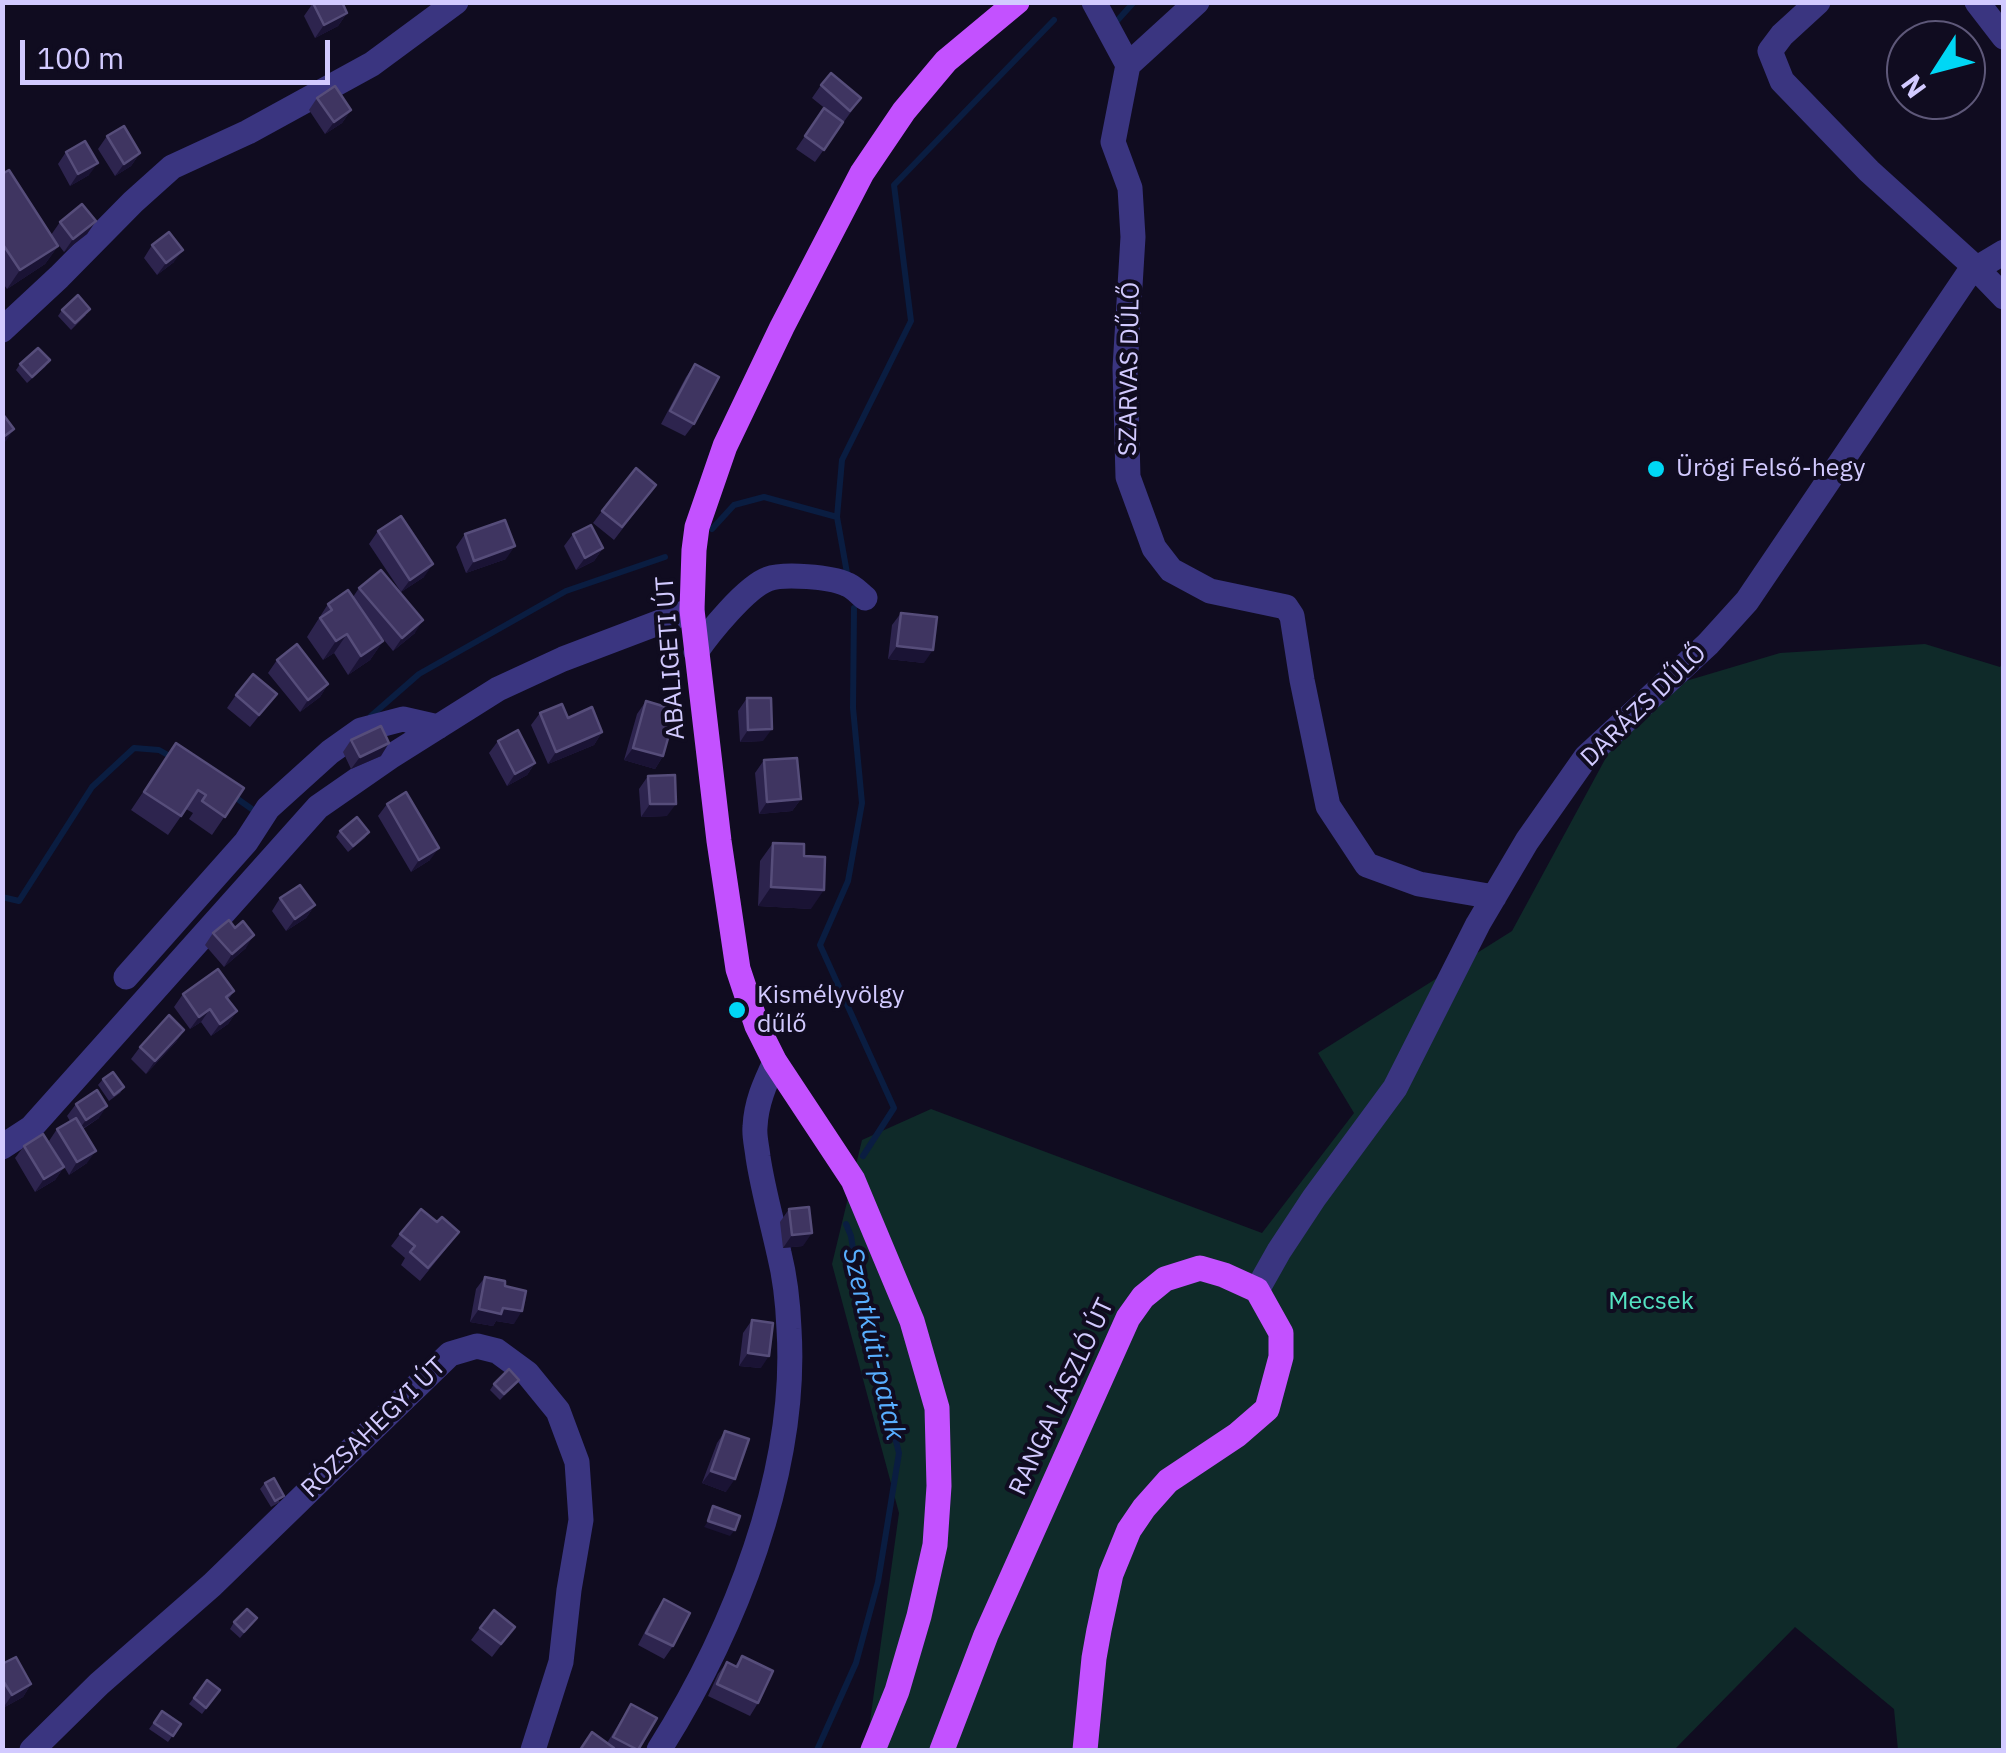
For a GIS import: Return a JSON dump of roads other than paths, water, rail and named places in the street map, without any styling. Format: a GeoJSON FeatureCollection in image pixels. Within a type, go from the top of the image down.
{"type":"FeatureCollection","features":[{"type":"Feature","properties":{"kind":"main road","name":"ABALIGETI ÚT"},"geometry":{"type":"LineString","coordinates":[[873,1750],[897,1691],[935,1545],[939,1486],[937,1408],[912,1321],[852,1180],[775,1062],[757,1026],[738,969],[696,652],[692,610],[694,550],[697,526],[725,446],[820,250],[862,173],[946,61],[1018,2]]}},
{"type":"Feature","properties":{"kind":"main road","name":"RANGA LÁSZLÓ ÚT"},"geometry":{"type":"LineString","coordinates":[[942,1750],[986,1636],[1128,1318],[1165,1279],[1200,1268],[1257,1290]]}},
{"type":"Feature","properties":{"kind":"main road"},"geometry":{"type":"LineString","coordinates":[[1085,1750],[1099,1630],[1111,1574],[1129,1530],[1168,1481],[1237,1435],[1269,1402],[1282,1357],[1281,1333],[1257,1290]]}},
{"type":"Feature","properties":{"kind":"street"},"geometry":{"type":"LineString","coordinates":[[2,330],[172,167],[248,132],[372,64],[456,2]]}},
{"type":"Feature","properties":{"kind":"street"},"geometry":{"type":"LineString","coordinates":[[1094,2],[1128,65],[1198,2]]}},
{"type":"Feature","properties":{"kind":"street"},"geometry":{"type":"LineString","coordinates":[[1818,2],[1770,51],[1782,81],[2004,298]]}},
{"type":"Feature","properties":{"kind":"street"},"geometry":{"type":"LineString","coordinates":[[1977,2],[2004,37]]}},
{"type":"Feature","properties":{"kind":"street","name":"SZARVAS DŰLŐ"},"geometry":{"type":"LineString","coordinates":[[1128,65],[1112,142],[1130,188],[1134,237],[1125,368],[1128,477],[1154,548],[1171,570],[1210,590],[1286,607],[1292,616],[1328,806],[1367,865],[1419,884],[1494,897]]}},
{"type":"Feature","properties":{"kind":"street","name":"DARÁZS DŰLŐ"},"geometry":{"type":"LineString","coordinates":[[1257,1290],[1305,1211],[1395,1088],[1478,924],[1528,841],[1586,758],[1708,644],[1747,601],[1970,273],[2004,252]]}},
{"type":"Feature","properties":{"kind":"street"},"geometry":{"type":"LineString","coordinates":[[696,652],[709,632],[766,580],[800,576],[846,584],[866,598]]}},
{"type":"Feature","properties":{"kind":"street"},"geometry":{"type":"LineString","coordinates":[[2,1147],[44,1113],[318,806],[498,690],[562,659],[692,610]]}},
{"type":"Feature","properties":{"kind":"street"},"geometry":{"type":"LineString","coordinates":[[126,977],[246,842],[268,808],[330,752],[361,730],[403,720],[438,727]]}},
{"type":"Feature","properties":{"kind":"street"},"geometry":{"type":"LineString","coordinates":[[659,1750],[690,1700],[732,1609],[764,1523],[780,1462],[789,1390],[790,1329],[754,1129],[760,1094],[775,1062]]}},
{"type":"Feature","properties":{"kind":"street","name":"RÓZSAHEGYI ÚT"},"geometry":{"type":"LineString","coordinates":[[32,1750],[99,1684],[226,1572],[450,1354],[477,1346],[497,1351],[527,1373],[558,1410],[578,1462],[581,1520],[561,1662],[533,1750]]}},
{"type":"Feature","properties":{"kind":"waterway","name":"Szentkúti-patak"},"geometry":{"type":"LineString","coordinates":[[1116,22],[1134,2]]}},
{"type":"Feature","properties":{"kind":"waterway","name":"Szentkúti-patak"},"geometry":{"type":"LineString","coordinates":[[847,573],[837,517],[842,460],[911,321],[894,185],[1054,20]]}},
{"type":"Feature","properties":{"kind":"waterway"},"geometry":{"type":"LineString","coordinates":[[712,529],[734,505],[764,497],[837,517]]}},
{"type":"Feature","properties":{"kind":"waterway"},"geometry":{"type":"LineString","coordinates":[[371,716],[419,674],[566,591],[665,557]]}},
{"type":"Feature","properties":{"kind":"waterway","name":"Szentkúti-patak"},"geometry":{"type":"LineString","coordinates":[[854,608],[853,708],[862,803],[848,881],[820,945],[894,1108],[863,1156]]}},
{"type":"Feature","properties":{"kind":"waterway"},"geometry":{"type":"LineString","coordinates":[[2,897],[19,901],[92,787],[134,748],[159,750],[175,759]]}},
{"type":"Feature","properties":{"kind":"waterway"},"geometry":{"type":"LineString","coordinates":[[232,795],[256,812],[258,809]]}},
{"type":"Feature","properties":{"kind":"waterway","name":"Szentkúti-patak"},"geometry":{"type":"LineString","coordinates":[[817,1750],[856,1663],[878,1582],[899,1453],[862,1308],[846,1224]]}},
{"type":"Feature","properties":{"kind":"place","name":"Ürögi Felső-hegy"},"geometry":{"type":"Point","coordinates":[1656,469]}},
{"type":"Feature","properties":{"kind":"place","name":"Kismélyvölgy dűlő"},"geometry":{"type":"Point","coordinates":[737,1010]}},
{"type":"Feature","properties":{"kind":"park label","name":"Mecsek"},"geometry":{"type":"Point","coordinates":[1651,1302]}}]}
